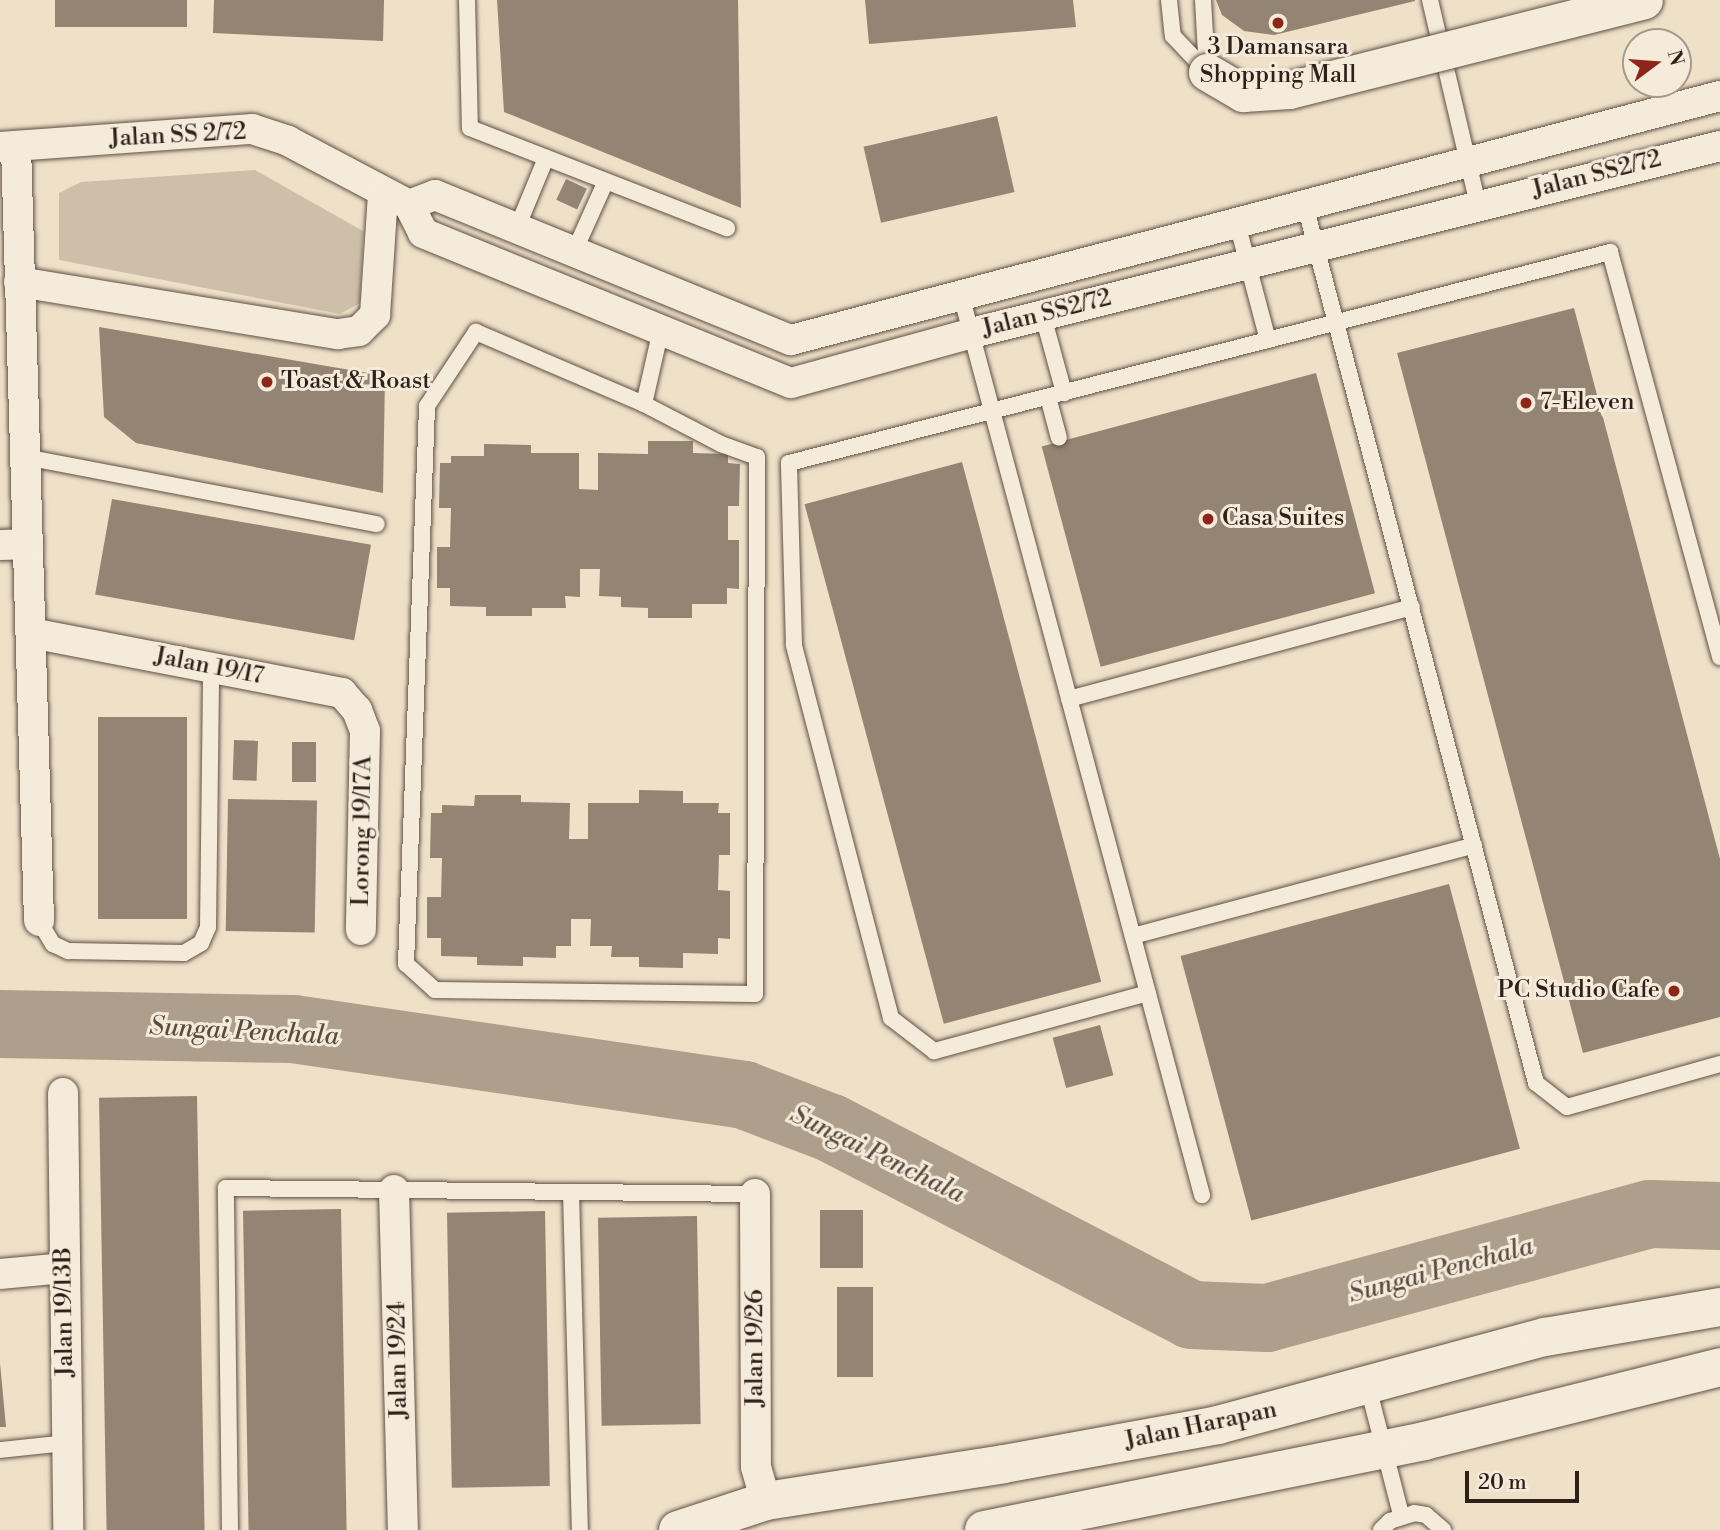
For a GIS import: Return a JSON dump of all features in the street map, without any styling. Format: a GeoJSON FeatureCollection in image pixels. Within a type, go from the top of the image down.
{"type":"FeatureCollection","features":[{"type":"Feature","properties":{"kind":"main road","name":"Jalan Harapan"},"geometry":{"type":"LineString","coordinates":[[678,1530],[766,1502],[1004,1464],[1217,1425],[1368,1387],[1545,1337],[1720,1307]]}},
{"type":"Feature","properties":{"kind":"main road"},"geometry":{"type":"LineString","coordinates":[[984,1530],[1384,1449],[1720,1367]]}},
{"type":"Feature","properties":{"kind":"street"},"geometry":{"type":"LineString","coordinates":[[1207,72],[1243,93],[1289,90],[1644,0]]}},
{"type":"Feature","properties":{"kind":"street","name":"Jalan SS2/72"},"geometry":{"type":"LineString","coordinates":[[396,199],[435,195],[792,340],[1720,96]]}},
{"type":"Feature","properties":{"kind":"street","name":"Jalan SS 2/72"},"geometry":{"type":"LineString","coordinates":[[8,146],[252,129],[288,141],[396,199]]}},
{"type":"Feature","properties":{"kind":"street"},"geometry":{"type":"LineString","coordinates":[[8,146],[19,282],[25,457],[14,544],[30,633],[39,921]]}},
{"type":"Feature","properties":{"kind":"street","name":"Jalan SS2/72"},"geometry":{"type":"LineString","coordinates":[[396,199],[424,233],[791,383],[972,333],[1720,146]]}},
{"type":"Feature","properties":{"kind":"street"},"geometry":{"type":"LineString","coordinates":[[19,282],[338,334],[359,331],[375,316],[396,199]]}},
{"type":"Feature","properties":{"kind":"street"},"geometry":{"type":"LineString","coordinates":[[504,265],[517,228]]}},
{"type":"Feature","properties":{"kind":"street"},"geometry":{"type":"LineString","coordinates":[[661,329],[673,292]]}},
{"type":"Feature","properties":{"kind":"street","name":"Jalan 19/17"},"geometry":{"type":"LineString","coordinates":[[30,633],[342,693],[357,710],[365,731]]}},
{"type":"Feature","properties":{"kind":"street","name":"Lorong 19/17A"},"geometry":{"type":"LineString","coordinates":[[361,930],[365,731]]}},
{"type":"Feature","properties":{"kind":"street","name":"Jalan 19/13B"},"geometry":{"type":"LineString","coordinates":[[63,1093],[68,1530]]}},
{"type":"Feature","properties":{"kind":"street","name":"Jalan 19/24"},"geometry":{"type":"LineString","coordinates":[[394,1189],[403,1530]]}},
{"type":"Feature","properties":{"kind":"street","name":"Jalan 19/26"},"geometry":{"type":"LineString","coordinates":[[755,1194],[756,1467],[766,1502]]}},
{"type":"Feature","properties":{"kind":"street"},"geometry":{"type":"LineString","coordinates":[[0,1274],[65,1268]]}},
{"type":"Feature","properties":{"kind":"lane"},"geometry":{"type":"LineString","coordinates":[[467,0],[470,128],[727,228]]}},
{"type":"Feature","properties":{"kind":"lane"},"geometry":{"type":"LineString","coordinates":[[1169,0],[1173,36],[1207,72]]}},
{"type":"Feature","properties":{"kind":"lane"},"geometry":{"type":"LineString","coordinates":[[1203,0],[1207,72]]}},
{"type":"Feature","properties":{"kind":"lane"},"geometry":{"type":"LineString","coordinates":[[1430,0],[1478,205]]}},
{"type":"Feature","properties":{"kind":"lane"},"geometry":{"type":"LineString","coordinates":[[517,228],[546,158]]}},
{"type":"Feature","properties":{"kind":"lane"},"geometry":{"type":"LineString","coordinates":[[574,252],[606,183]]}},
{"type":"Feature","properties":{"kind":"lane"},"geometry":{"type":"LineString","coordinates":[[1306,205],[1536,1083],[1567,1107],[1720,1064]]}},
{"type":"Feature","properties":{"kind":"lane"},"geometry":{"type":"LineString","coordinates":[[1237,223],[1268,340]]}},
{"type":"Feature","properties":{"kind":"lane"},"geometry":{"type":"LineString","coordinates":[[1148,993],[933,1051],[891,1018],[794,645],[789,463],[1610,252],[1720,657]]}},
{"type":"Feature","properties":{"kind":"lane"},"geometry":{"type":"LineString","coordinates":[[961,295],[1202,1195]]}},
{"type":"Feature","properties":{"kind":"lane"},"geometry":{"type":"LineString","coordinates":[[1043,316],[1064,393]]}},
{"type":"Feature","properties":{"kind":"lane"},"geometry":{"type":"LineString","coordinates":[[644,404],[661,329]]}},
{"type":"Feature","properties":{"kind":"lane"},"geometry":{"type":"LineString","coordinates":[[476,332],[644,404],[722,444],[757,457],[755,994],[435,990],[406,964],[427,406],[476,332]]}},
{"type":"Feature","properties":{"kind":"lane"},"geometry":{"type":"LineString","coordinates":[[1048,397],[1059,438]]}},
{"type":"Feature","properties":{"kind":"lane"},"geometry":{"type":"LineString","coordinates":[[25,457],[377,524]]}},
{"type":"Feature","properties":{"kind":"lane"},"geometry":{"type":"LineString","coordinates":[[1069,699],[1412,607]]}},
{"type":"Feature","properties":{"kind":"lane"},"geometry":{"type":"LineString","coordinates":[[39,921],[52,944],[68,951],[184,953],[201,943],[208,927],[211,667]]}},
{"type":"Feature","properties":{"kind":"lane"},"geometry":{"type":"LineString","coordinates":[[1133,936],[1474,845]]}},
{"type":"Feature","properties":{"kind":"lane"},"geometry":{"type":"LineString","coordinates":[[230,1530],[226,1188],[755,1194]]}},
{"type":"Feature","properties":{"kind":"lane"},"geometry":{"type":"LineString","coordinates":[[571,1192],[580,1530]]}},
{"type":"Feature","properties":{"kind":"lane"},"geometry":{"type":"LineString","coordinates":[[1368,1387],[1401,1515]]}},
{"type":"Feature","properties":{"kind":"lane"},"geometry":{"type":"LineString","coordinates":[[0,1450],[67,1443]]}},
{"type":"Feature","properties":{"kind":"lane"},"geometry":{"type":"LineString","coordinates":[[1381,1530],[1401,1515],[1426,1516],[1443,1530]]}},
{"type":"Feature","properties":{"kind":"shaded area"},"geometry":{"type":"Polygon","coordinates":[[[255,170],[363,231],[360,303],[340,314],[59,260],[59,193],[81,182],[255,170]]]}},
{"type":"Feature","properties":{"kind":"building"},"geometry":{"type":"Polygon","coordinates":[[[55,0],[187,0],[187,27],[55,27],[55,0]]]}},
{"type":"Feature","properties":{"kind":"building"},"geometry":{"type":"Polygon","coordinates":[[[214,0],[384,0],[383,41],[213,33],[214,0]]]}},
{"type":"Feature","properties":{"kind":"building"},"geometry":{"type":"Polygon","coordinates":[[[497,0],[738,0],[741,208],[504,112],[497,0]]]}},
{"type":"Feature","properties":{"kind":"building"},"geometry":{"type":"Polygon","coordinates":[[[865,0],[1073,0],[1076,27],[869,44],[865,0]]]}},
{"type":"Feature","properties":{"kind":"building","name":"3 Damansara Shopping Mall"},"geometry":{"type":"Polygon","coordinates":[[[1216,0],[1415,1],[1274,35],[1244,31],[1222,15],[1216,0]]]}},
{"type":"Feature","properties":{"kind":"building"},"geometry":{"type":"Polygon","coordinates":[[[997,116],[1015,192],[881,223],[864,147],[997,116]]]}},
{"type":"Feature","properties":{"kind":"building"},"geometry":{"type":"Polygon","coordinates":[[[566,179],[587,189],[577,210],[556,200],[566,179]]]}},
{"type":"Feature","properties":{"kind":"building"},"geometry":{"type":"Polygon","coordinates":[[[1574,308],[1720,859],[1720,1017],[1583,1053],[1397,353],[1574,308]]]}},
{"type":"Feature","properties":{"kind":"building"},"geometry":{"type":"Polygon","coordinates":[[[99,327],[385,376],[383,493],[136,443],[104,417],[99,327]]]}},
{"type":"Feature","properties":{"kind":"building","name":"Casa Suites"},"geometry":{"type":"Polygon","coordinates":[[[1316,373],[1375,593],[1101,667],[1042,447],[1316,373]]]}},
{"type":"Feature","properties":{"kind":"building"},"geometry":{"type":"Polygon","coordinates":[[[648,441],[693,441],[693,453],[728,454],[728,463],[740,464],[739,506],[728,506],[728,540],[739,540],[739,589],[727,588],[727,604],[692,604],[692,618],[648,618],[648,608],[621,607],[621,597],[599,596],[600,569],[580,569],[580,597],[565,596],[566,608],[532,608],[532,616],[486,616],[486,607],[450,606],[450,588],[437,588],[437,547],[450,547],[451,508],[439,508],[440,463],[451,463],[451,456],[484,456],[484,444],[531,445],[531,453],[579,453],[579,489],[598,490],[598,453],[648,454],[648,441]]]}},
{"type":"Feature","properties":{"kind":"building"},"geometry":{"type":"Polygon","coordinates":[[[962,462],[1101,982],[944,1024],[805,504],[962,462]]]}},
{"type":"Feature","properties":{"kind":"building"},"geometry":{"type":"Polygon","coordinates":[[[112,499],[371,545],[354,640],[95,595],[112,499]]]}},
{"type":"Feature","properties":{"kind":"building"},"geometry":{"type":"Polygon","coordinates":[[[98,717],[187,717],[187,919],[98,919],[98,717]]]}},
{"type":"Feature","properties":{"kind":"building"},"geometry":{"type":"Polygon","coordinates":[[[234,740],[258,741],[257,781],[233,780],[234,740]]]}},
{"type":"Feature","properties":{"kind":"building"},"geometry":{"type":"Polygon","coordinates":[[[292,742],[316,742],[316,782],[292,782],[292,742]]]}},
{"type":"Feature","properties":{"kind":"building"},"geometry":{"type":"Polygon","coordinates":[[[639,790],[683,791],[683,803],[719,803],[718,813],[730,813],[730,855],[719,855],[718,890],[730,891],[730,939],[718,938],[718,954],[683,953],[683,968],[639,967],[639,957],[611,957],[612,946],[590,946],[591,919],[571,919],[571,946],[556,946],[556,958],[523,957],[523,966],[477,965],[477,957],[441,956],[441,938],[427,938],[427,897],[441,897],[442,858],[430,858],[431,813],[442,813],[442,805],[474,806],[475,795],[521,795],[521,802],[570,803],[569,839],[588,839],[588,803],[639,803],[639,790]]]}},
{"type":"Feature","properties":{"kind":"building"},"geometry":{"type":"Polygon","coordinates":[[[228,799],[317,801],[315,933],[226,931],[228,799]]]}},
{"type":"Feature","properties":{"kind":"building"},"geometry":{"type":"Polygon","coordinates":[[[1449,884],[1520,1149],[1251,1221],[1180,956],[1449,884]]]}},
{"type":"Feature","properties":{"kind":"building"},"geometry":{"type":"Polygon","coordinates":[[[1100,1025],[1113,1075],[1066,1088],[1053,1038],[1100,1025]]]}},
{"type":"Feature","properties":{"kind":"building"},"geometry":{"type":"Polygon","coordinates":[[[197,1096],[205,1530],[107,1530],[99,1098],[197,1096]]]}},
{"type":"Feature","properties":{"kind":"building"},"geometry":{"type":"Polygon","coordinates":[[[341,1209],[347,1530],[249,1530],[243,1211],[341,1209]]]}},
{"type":"Feature","properties":{"kind":"building"},"geometry":{"type":"Polygon","coordinates":[[[820,1210],[863,1210],[863,1268],[820,1268],[820,1210]]]}},
{"type":"Feature","properties":{"kind":"building"},"geometry":{"type":"Polygon","coordinates":[[[545,1211],[550,1486],[452,1488],[447,1213],[545,1211]]]}},
{"type":"Feature","properties":{"kind":"building"},"geometry":{"type":"Polygon","coordinates":[[[697,1216],[701,1424],[602,1426],[598,1218],[697,1216]]]}},
{"type":"Feature","properties":{"kind":"building"},"geometry":{"type":"Polygon","coordinates":[[[837,1287],[873,1287],[873,1377],[837,1377],[837,1287]]]}},
{"type":"Feature","properties":{"kind":"building"},"geometry":{"type":"Polygon","coordinates":[[[0,1363],[6,1427],[0,1427],[0,1363]]]}},
{"type":"Feature","properties":{"kind":"waterway","name":"Sungai Penchala"},"geometry":{"type":"LineString","coordinates":[[0,1024],[293,1029],[744,1095],[831,1128],[1191,1315],[1267,1318],[1650,1214],[1720,1216]]}},
{"type":"Feature","properties":{"kind":"place","name":"3 Damansara Shopping Mall"},"geometry":{"type":"Point","coordinates":[1278,23]}},
{"type":"Feature","properties":{"kind":"place","name":"Toast & Roast"},"geometry":{"type":"Point","coordinates":[267,382]}},
{"type":"Feature","properties":{"kind":"place","name":"7-Eleven"},"geometry":{"type":"Point","coordinates":[1526,403]}},
{"type":"Feature","properties":{"kind":"place","name":"Casa Suites"},"geometry":{"type":"Point","coordinates":[1208,519]}},
{"type":"Feature","properties":{"kind":"place","name":"PC Studio Cafe"},"geometry":{"type":"Point","coordinates":[1674,991]}}]}
